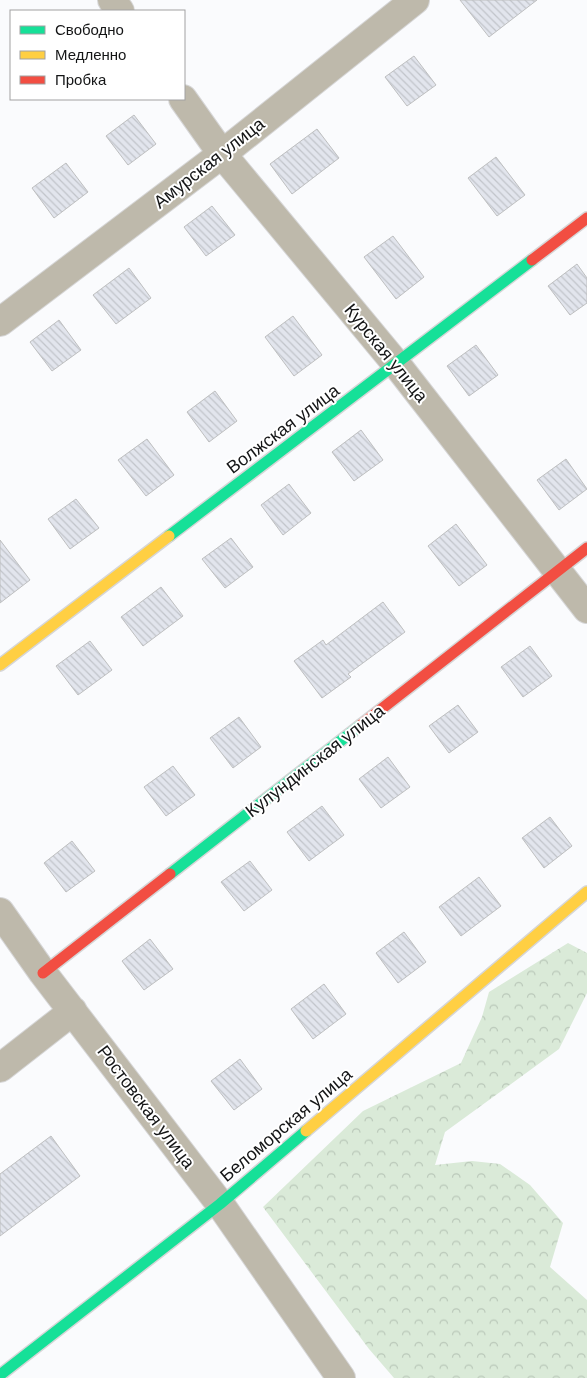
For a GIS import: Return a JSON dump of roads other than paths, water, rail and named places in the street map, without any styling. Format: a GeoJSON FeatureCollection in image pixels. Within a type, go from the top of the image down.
{"type":"FeatureCollection","features":[{"type":"Feature","properties":{"kind":"street","name":"Амурская улица"},"geometry":{"type":"LineString","coordinates":[[0,322],[222,154],[415,0]]}},
{"type":"Feature","properties":{"kind":"street","name":"Курская улица"},"geometry":{"type":"LineString","coordinates":[[184,100],[222,154],[397,365],[587,609]]}},
{"type":"Feature","properties":{"kind":"street","name":"Волжская улица"},"geometry":{"type":"LineString","coordinates":[[0,665],[397,365],[587,218]]}},
{"type":"Feature","properties":{"kind":"street","name":"Кулундинская улица"},"geometry":{"type":"LineString","coordinates":[[43,973],[587,548]]}},
{"type":"Feature","properties":{"kind":"street","name":"Беломорская улица"},"geometry":{"type":"LineString","coordinates":[[0,1375],[220,1204],[587,892]]}},
{"type":"Feature","properties":{"kind":"street","name":"Ростовская улица"},"geometry":{"type":"LineString","coordinates":[[0,912],[43,973],[220,1204],[341,1378]]}},
{"type":"Feature","properties":{"kind":"street"},"geometry":{"type":"LineString","coordinates":[[0,1068],[73,1011]]}}]}
